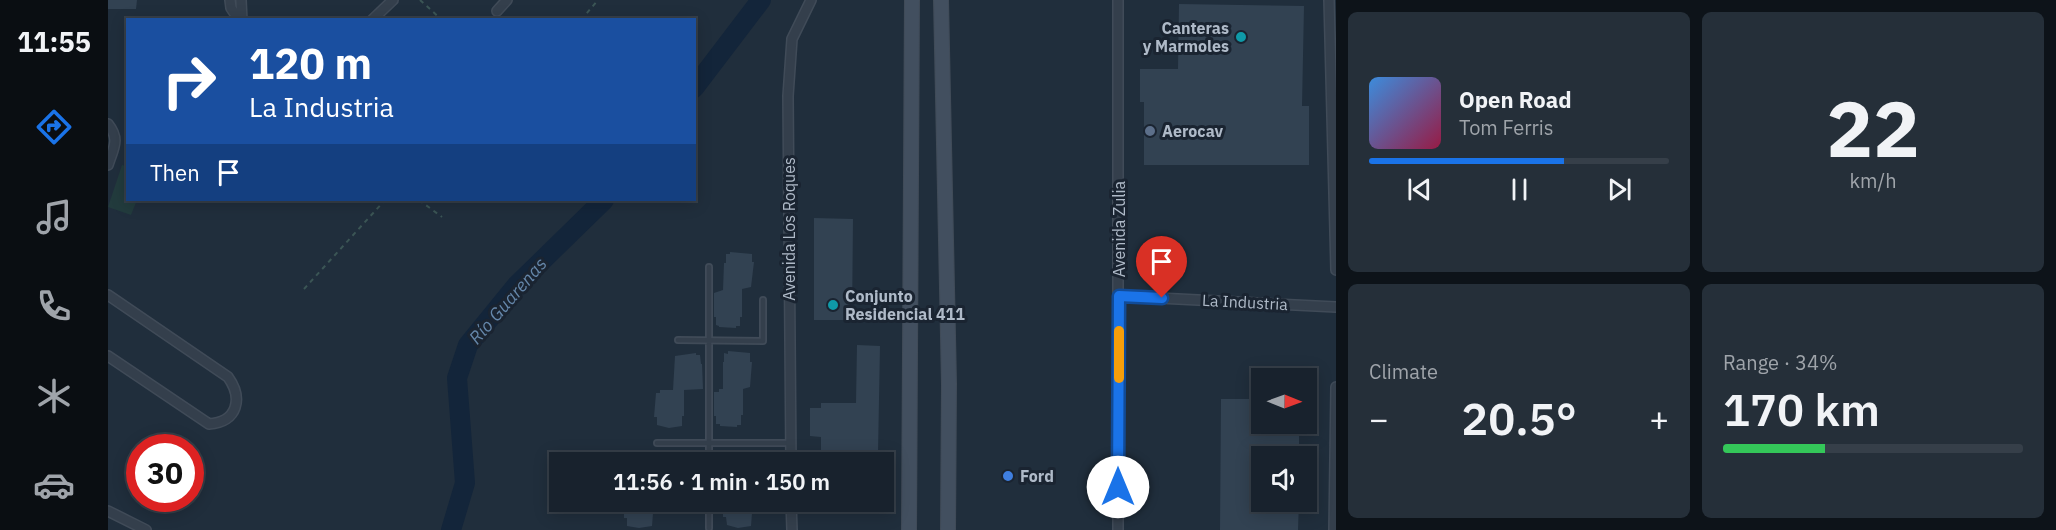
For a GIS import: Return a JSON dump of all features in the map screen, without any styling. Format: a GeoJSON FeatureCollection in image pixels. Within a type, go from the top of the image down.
{"type":"FeatureCollection","features":[{"type":"Feature","properties":{"kind":"main road"},"geometry":{"type":"LineString","coordinates":[[909,530],[912,0]]}},
{"type":"Feature","properties":{"kind":"main road"},"geometry":{"type":"LineString","coordinates":[[941,0],[949,384],[948,530]]}},
{"type":"Feature","properties":{"kind":"street"},"geometry":{"type":"LineString","coordinates":[[230,0],[231,8],[238,18]]}},
{"type":"Feature","properties":{"kind":"street"},"geometry":{"type":"LineString","coordinates":[[240,18],[241,0]]}},
{"type":"Feature","properties":{"kind":"street"},"geometry":{"type":"LineString","coordinates":[[374,18],[393,0]]}},
{"type":"Feature","properties":{"kind":"street"},"geometry":{"type":"LineString","coordinates":[[497,11],[507,0]]}},
{"type":"Feature","properties":{"kind":"street","name":"Avenida Los Roques"},"geometry":{"type":"LineString","coordinates":[[791,452],[788,96],[792,39],[811,0]]}},
{"type":"Feature","properties":{"kind":"street","name":"Avenida Zulia"},"geometry":{"type":"LineString","coordinates":[[1118,0],[1118,530]]}},
{"type":"Feature","properties":{"kind":"street"},"geometry":{"type":"LineString","coordinates":[[1329,0],[1336,270]]}},
{"type":"Feature","properties":{"kind":"street"},"geometry":{"type":"LineString","coordinates":[[108,124],[115,133],[116,142],[108,165]]}},
{"type":"Feature","properties":{"kind":"street"},"geometry":{"type":"LineString","coordinates":[[108,295],[228,377],[238,397],[234,410],[226,419],[209,424],[108,356]]}},
{"type":"Feature","properties":{"kind":"street","name":"La Industria"},"geometry":{"type":"LineString","coordinates":[[1119,296],[1336,307]]}},
{"type":"Feature","properties":{"kind":"street"},"geometry":{"type":"LineString","coordinates":[[1334,530],[1336,387]]}},
{"type":"Feature","properties":{"kind":"street"},"geometry":{"type":"LineString","coordinates":[[108,511],[146,530]]}},
{"type":"Feature","properties":{"kind":"street"},"geometry":{"type":"LineString","coordinates":[[792,512],[792,530]]}},
{"type":"Feature","properties":{"kind":"lane"},"geometry":{"type":"LineString","coordinates":[[709,267],[709,452]]}},
{"type":"Feature","properties":{"kind":"lane"},"geometry":{"type":"LineString","coordinates":[[678,340],[763,341],[763,300]]}},
{"type":"Feature","properties":{"kind":"lane"},"geometry":{"type":"LineString","coordinates":[[657,443],[791,443]]}},
{"type":"Feature","properties":{"kind":"lane"},"geometry":{"type":"LineString","coordinates":[[709,512],[709,528]]}},
{"type":"Feature","properties":{"kind":"path"},"geometry":{"type":"LineString","coordinates":[[420,0],[440,18]]}},
{"type":"Feature","properties":{"kind":"path"},"geometry":{"type":"LineString","coordinates":[[583,18],[598,0]]}},
{"type":"Feature","properties":{"kind":"path"},"geometry":{"type":"LineString","coordinates":[[304,288],[384,201]]}},
{"type":"Feature","properties":{"kind":"path"},"geometry":{"type":"LineString","coordinates":[[420,201],[442,217]]}},
{"type":"Feature","properties":{"kind":"green space"},"geometry":{"type":"Polygon","coordinates":[[[122,165],[126,166],[126,201],[137,201],[131,215],[108,207],[122,165]]]}},
{"type":"Feature","properties":{"kind":"building"},"geometry":{"type":"Polygon","coordinates":[[[108,0],[137,0],[136,9],[108,9],[108,0]]]}},
{"type":"Feature","properties":{"kind":"building"},"geometry":{"type":"Polygon","coordinates":[[[1179,4],[1304,6],[1302,106],[1309,106],[1309,165],[1144,165],[1144,102],[1140,102],[1140,69],[1178,69],[1179,4]]]}},
{"type":"Feature","properties":{"kind":"building"},"geometry":{"type":"Polygon","coordinates":[[[814,218],[853,219],[852,320],[814,320],[814,218]]]}},
{"type":"Feature","properties":{"kind":"building"},"geometry":{"type":"Polygon","coordinates":[[[730,252],[752,254],[752,262],[754,262],[751,287],[742,289],[742,317],[740,317],[740,326],[736,328],[719,327],[714,317],[714,293],[723,290],[724,263],[726,263],[726,254],[730,252]]]}},
{"type":"Feature","properties":{"kind":"building"},"geometry":{"type":"Polygon","coordinates":[[[857,345],[880,346],[878,452],[821,452],[821,437],[810,436],[810,408],[821,408],[821,403],[856,403],[857,345]]]}},
{"type":"Feature","properties":{"kind":"building"},"geometry":{"type":"Polygon","coordinates":[[[728,351],[750,353],[750,362],[752,362],[750,387],[743,389],[743,415],[741,415],[741,425],[737,427],[720,426],[716,424],[716,416],[714,416],[714,392],[723,389],[724,353],[728,354],[728,351]]]}},
{"type":"Feature","properties":{"kind":"building"},"geometry":{"type":"Polygon","coordinates":[[[696,353],[700,355],[702,364],[703,389],[684,390],[682,426],[669,428],[657,425],[657,417],[654,417],[656,393],[660,393],[660,390],[673,390],[675,356],[696,353]]]}},
{"type":"Feature","properties":{"kind":"building"},"geometry":{"type":"Polygon","coordinates":[[[1221,399],[1251,399],[1251,434],[1299,434],[1299,446],[1251,446],[1251,512],[1299,512],[1298,530],[1220,530],[1221,399]]]}},
{"type":"Feature","properties":{"kind":"building"},"geometry":{"type":"Polygon","coordinates":[[[723,450],[745,451],[745,452],[723,452],[723,450]]]}},
{"type":"Feature","properties":{"kind":"building"},"geometry":{"type":"Polygon","coordinates":[[[624,512],[653,512],[652,526],[639,528],[627,526],[627,518],[624,518],[624,512]]]}},
{"type":"Feature","properties":{"kind":"building"},"geometry":{"type":"Polygon","coordinates":[[[723,512],[752,512],[751,526],[738,528],[727,525],[726,517],[723,517],[723,512]]]}},
{"type":"Feature","properties":{"kind":"waterway","name":"Río Guarenas"},"geometry":{"type":"LineString","coordinates":[[696,85],[761,0]]}},
{"type":"Feature","properties":{"kind":"waterway","name":"Río Guarenas"},"geometry":{"type":"LineString","coordinates":[[451,530],[465,483],[457,378],[468,345],[516,286],[603,201]]}},
{"type":"Feature","properties":{"kind":"slow traffic"},"geometry":{"type":"LineString","coordinates":[[1119,331],[1119,378]]}},
{"type":"Feature","properties":{"kind":"place","name":"Canteras y Marmoles"},"geometry":{"type":"Point","coordinates":[1241,37]}},
{"type":"Feature","properties":{"kind":"place","name":"Aerocav"},"geometry":{"type":"Point","coordinates":[1150,131]}},
{"type":"Feature","properties":{"kind":"place","name":"Conjunto Residencial 411"},"geometry":{"type":"Point","coordinates":[833,305]}},
{"type":"Feature","properties":{"kind":"place","name":"Ford"},"geometry":{"type":"Point","coordinates":[1008,476]}},
{"type":"Feature","properties":{"kind":"route"},"geometry":{"type":"LineString","coordinates":[[1118,487],[1119,296],[1162,298]]}}]}
